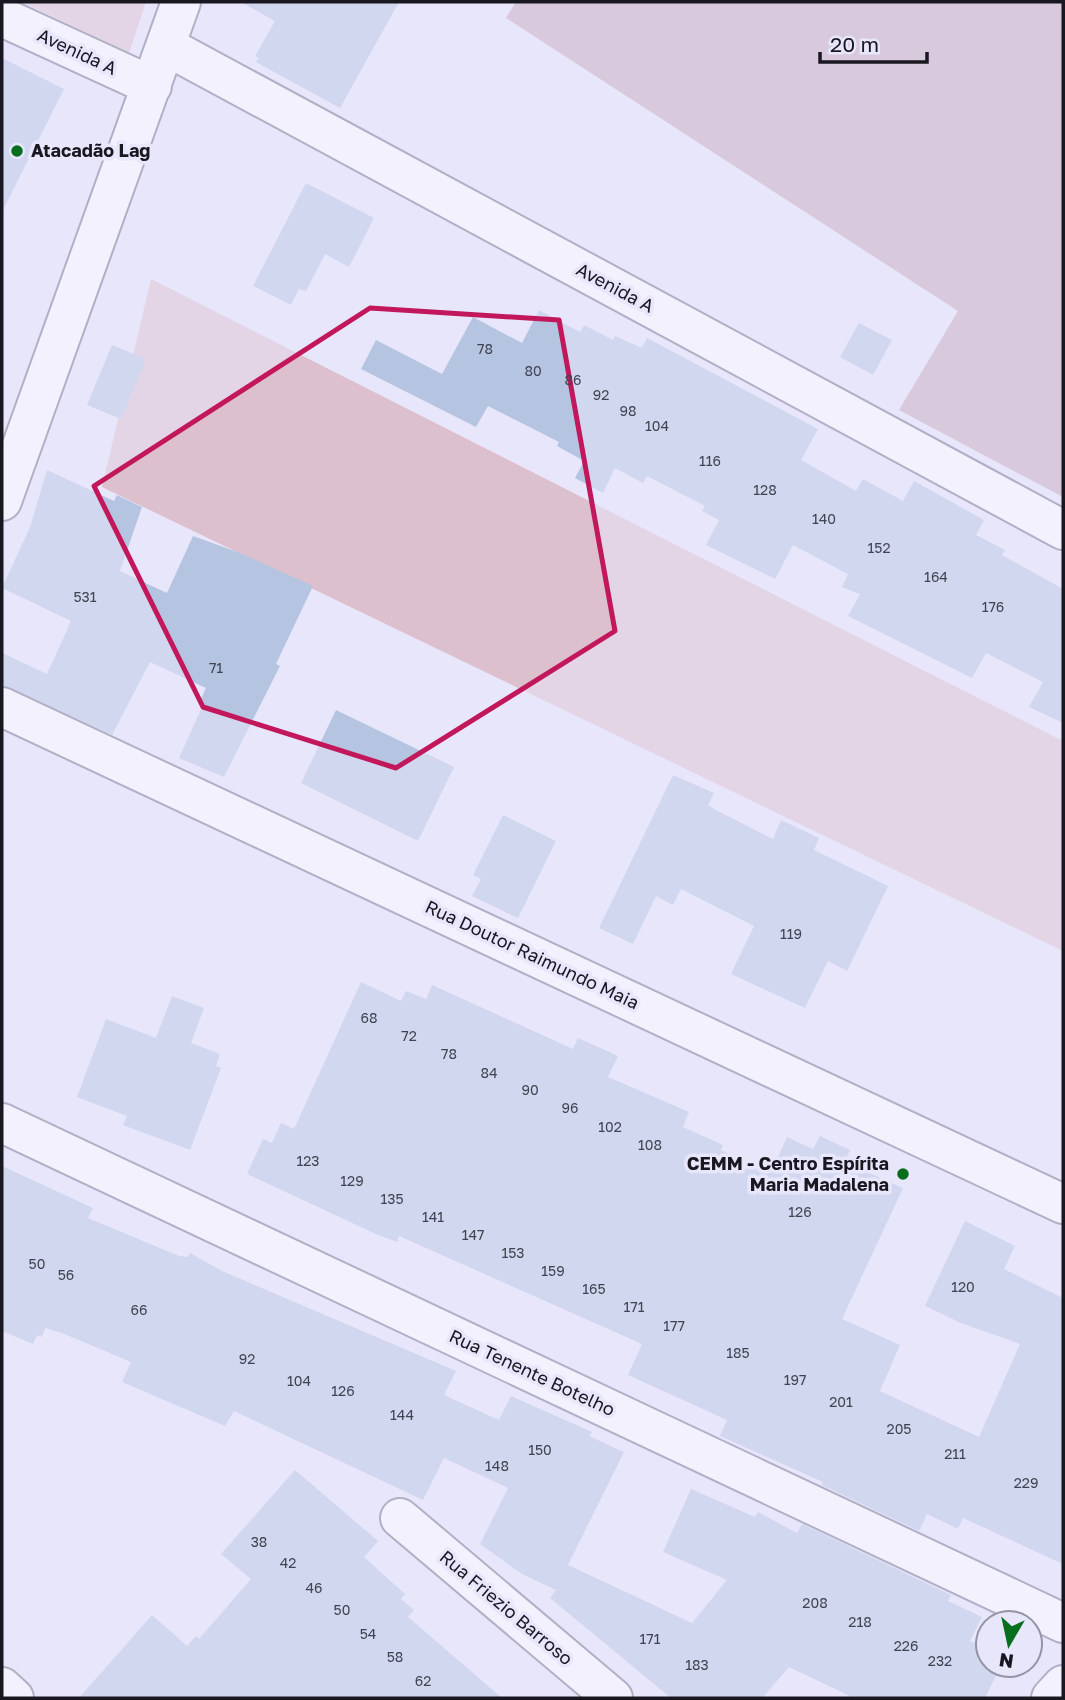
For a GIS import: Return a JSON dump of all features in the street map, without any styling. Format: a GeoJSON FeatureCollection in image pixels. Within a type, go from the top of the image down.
{"type":"FeatureCollection","features":[{"type":"Feature","properties":{"kind":"street"},"geometry":{"type":"LineString","coordinates":[[2,502],[181,2]]}},
{"type":"Feature","properties":{"kind":"street","name":"Avenida A"},"geometry":{"type":"LineString","coordinates":[[2,17],[152,86]]}},
{"type":"Feature","properties":{"kind":"street","name":"Avenida A"},"geometry":{"type":"LineString","coordinates":[[166,46],[1063,530]]}},
{"type":"Feature","properties":{"kind":"street","name":"Rua Doutor Raimundo Maia"},"geometry":{"type":"LineString","coordinates":[[2,707],[1063,1204]]}},
{"type":"Feature","properties":{"kind":"street","name":"Rua Tenente Botelho"},"geometry":{"type":"LineString","coordinates":[[2,1123],[1063,1623]]}},
{"type":"Feature","properties":{"kind":"street","name":"Rua Friezio Barroso"},"geometry":{"type":"LineString","coordinates":[[400,1518],[612,1698]]}},
{"type":"Feature","properties":{"kind":"street"},"geometry":{"type":"LineString","coordinates":[[1051,1698],[1063,1685]]}},
{"type":"Feature","properties":{"kind":"street"},"geometry":{"type":"LineString","coordinates":[[2,1687],[14,1698]]}},
{"type":"Feature","properties":{"kind":"highlighted area"},"geometry":{"type":"Polygon","coordinates":[[[370,308],[559,320],[615,631],[396,768],[203,707],[94,486],[370,308]]]}},
{"type":"Feature","properties":{"kind":"shaded area"},"geometry":{"type":"Polygon","coordinates":[[[22,2],[146,2],[129,53],[22,2]]]}},
{"type":"Feature","properties":{"kind":"shaded area"},"geometry":{"type":"Polygon","coordinates":[[[516,2],[1063,2],[1063,497],[899,410],[958,311],[506,18],[516,2]]]}},
{"type":"Feature","properties":{"kind":"shaded area"},"geometry":{"type":"Polygon","coordinates":[[[151,279],[1063,741],[1063,951],[102,487],[151,279]]]}},
{"type":"Feature","properties":{"kind":"building"},"geometry":{"type":"Polygon","coordinates":[[[241,2],[399,2],[340,108],[256,62],[259,58],[255,56],[275,21],[241,2]]]}},
{"type":"Feature","properties":{"kind":"building","name":"Atacadão Lag"},"geometry":{"type":"Polygon","coordinates":[[[2,58],[64,89],[2,212],[2,58]]]}},
{"type":"Feature","properties":{"kind":"building"},"geometry":{"type":"Polygon","coordinates":[[[306,183],[374,218],[349,267],[325,254],[306,291],[299,289],[291,305],[253,286],[306,183]]]}},
{"type":"Feature","properties":{"kind":"building"},"geometry":{"type":"Polygon","coordinates":[[[539,310],[580,332],[584,325],[613,340],[615,336],[642,348],[647,338],[818,429],[801,460],[856,491],[863,479],[903,501],[914,481],[984,520],[976,535],[1005,550],[1002,555],[1063,589],[1063,723],[1029,707],[1043,682],[986,653],[972,678],[848,616],[860,594],[842,587],[848,574],[793,545],[775,579],[706,545],[719,520],[702,511],[705,506],[647,476],[643,483],[615,468],[603,493],[575,478],[584,461],[557,446],[559,442],[488,406],[476,427],[361,369],[376,340],[442,374],[473,317],[522,343],[539,310]]]}},
{"type":"Feature","properties":{"kind":"building"},"geometry":{"type":"Polygon","coordinates":[[[859,323],[892,340],[873,375],[840,357],[859,323]]]}},
{"type":"Feature","properties":{"kind":"building"},"geometry":{"type":"Polygon","coordinates":[[[112,345],[146,359],[121,419],[87,405],[112,345]]]}},
{"type":"Feature","properties":{"kind":"building"},"geometry":{"type":"Polygon","coordinates":[[[47,470],[114,501],[117,495],[142,507],[120,571],[167,593],[193,536],[240,553],[313,586],[276,664],[280,666],[224,777],[179,758],[203,705],[199,703],[206,688],[150,662],[112,735],[2,685],[2,653],[47,674],[71,621],[2,588],[30,527],[47,470]]]}},
{"type":"Feature","properties":{"kind":"building"},"geometry":{"type":"Polygon","coordinates":[[[336,710],[454,767],[418,841],[301,783],[336,710]]]}},
{"type":"Feature","properties":{"kind":"building"},"geometry":{"type":"Polygon","coordinates":[[[673,775],[714,793],[708,805],[714,809],[773,839],[781,820],[819,838],[814,850],[888,886],[847,971],[828,961],[805,1008],[731,974],[754,926],[681,889],[673,905],[656,896],[633,944],[599,928],[673,775]]]}},
{"type":"Feature","properties":{"kind":"building"},"geometry":{"type":"Polygon","coordinates":[[[503,815],[556,841],[518,918],[472,896],[481,879],[473,875],[503,815]]]}},
{"type":"Feature","properties":{"kind":"building"},"geometry":{"type":"Polygon","coordinates":[[[361,982],[401,1001],[406,991],[426,999],[432,985],[573,1049],[578,1038],[618,1056],[608,1077],[689,1112],[683,1127],[723,1145],[721,1150],[771,1173],[787,1137],[813,1149],[820,1136],[850,1150],[845,1162],[903,1188],[842,1319],[900,1345],[880,1391],[979,1437],[1020,1344],[961,1323],[925,1306],[965,1221],[1015,1246],[1004,1269],[1063,1298],[1063,1564],[963,1518],[958,1529],[927,1514],[919,1531],[822,1485],[823,1482],[720,1436],[727,1420],[628,1375],[642,1344],[399,1236],[397,1242],[376,1234],[247,1174],[263,1139],[272,1143],[281,1123],[294,1129],[361,982]]]}},
{"type":"Feature","properties":{"kind":"building"},"geometry":{"type":"Polygon","coordinates":[[[172,996],[204,1008],[191,1043],[220,1054],[216,1066],[221,1068],[190,1150],[123,1125],[127,1116],[77,1097],[106,1019],[156,1038],[172,996]]]}},
{"type":"Feature","properties":{"kind":"building"},"geometry":{"type":"Polygon","coordinates":[[[2,1166],[93,1208],[88,1218],[179,1256],[188,1257],[190,1253],[222,1271],[456,1371],[444,1395],[499,1420],[511,1396],[592,1432],[589,1436],[624,1452],[568,1565],[692,1623],[727,1580],[663,1552],[691,1489],[755,1517],[758,1512],[797,1533],[802,1524],[951,1595],[948,1601],[974,1613],[974,1633],[970,1641],[974,1643],[974,1679],[994,1679],[985,1698],[854,1698],[789,1667],[762,1698],[671,1698],[550,1598],[556,1590],[522,1574],[480,1544],[508,1488],[444,1458],[423,1500],[234,1411],[225,1426],[122,1382],[131,1362],[62,1333],[45,1328],[42,1337],[37,1335],[33,1344],[2,1331],[2,1166]]]}},
{"type":"Feature","properties":{"kind":"building"},"geometry":{"type":"Polygon","coordinates":[[[295,1470],[378,1541],[364,1557],[405,1594],[401,1599],[414,1610],[408,1617],[502,1698],[79,1698],[152,1615],[187,1646],[196,1636],[199,1639],[251,1579],[221,1554],[295,1470]]]}},
{"type":"Feature","properties":{"kind":"place","name":"Atacadão Lag"},"geometry":{"type":"Point","coordinates":[17,151]}},
{"type":"Feature","properties":{"kind":"place","name":"CEMM - Centro Espírita Maria Madalena"},"geometry":{"type":"Point","coordinates":[903,1174]}}]}
